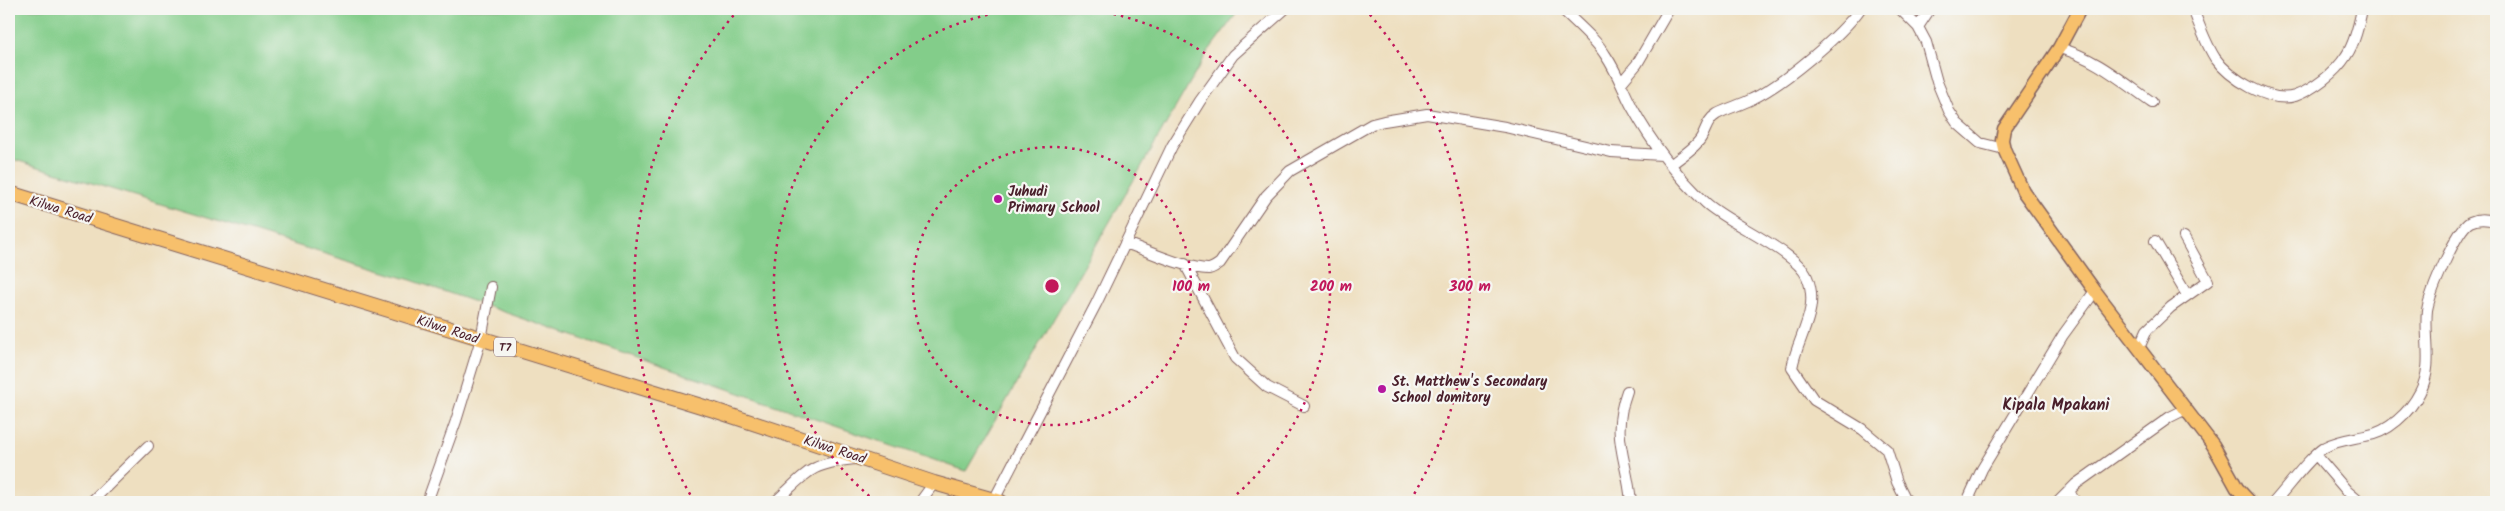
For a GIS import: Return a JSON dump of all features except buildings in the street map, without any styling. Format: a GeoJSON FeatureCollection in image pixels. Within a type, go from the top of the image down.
{"type":"FeatureCollection","features":[{"type":"Feature","properties":{"kind":"highway","name":"Kilwa Road"},"geometry":{"type":"LineString","coordinates":[[9,193],[864,458],[934,483],[998,501]]}},
{"type":"Feature","properties":{"kind":"main road"},"geometry":{"type":"LineString","coordinates":[[2080,9],[2059,48],[2004,129],[2002,140],[2004,149],[2023,191],[2184,410],[2213,445],[2237,488],[2250,502]]}},
{"type":"Feature","properties":{"kind":"street"},"geometry":{"type":"LineString","coordinates":[[998,501],[1172,146],[1200,101],[1233,55],[1285,9]]}},
{"type":"Feature","properties":{"kind":"street"},"geometry":{"type":"LineString","coordinates":[[1562,9],[1605,54],[1634,111],[1662,155],[1716,211],[1781,253],[1806,275],[1812,296],[1811,307],[1792,368],[1814,400],[1862,429],[1887,450],[1897,482],[1907,502]]}},
{"type":"Feature","properties":{"kind":"street"},"geometry":{"type":"LineString","coordinates":[[1621,83],[1638,64],[1669,9]]}},
{"type":"Feature","properties":{"kind":"street"},"geometry":{"type":"LineString","coordinates":[[1672,164],[1699,142],[1707,124],[1716,115],[1752,100],[1776,86],[1829,42],[1850,22],[1860,9]]}},
{"type":"Feature","properties":{"kind":"street"},"geometry":{"type":"LineString","coordinates":[[1900,9],[1918,27],[1926,42],[1937,82],[1949,111],[1957,123],[1980,143],[2004,149]]}},
{"type":"Feature","properties":{"kind":"street"},"geometry":{"type":"LineString","coordinates":[[1918,27],[1930,9]]}},
{"type":"Feature","properties":{"kind":"street"},"geometry":{"type":"LineString","coordinates":[[2193,9],[2215,58],[2241,82],[2257,91],[2294,96],[2325,78],[2335,70],[2347,55],[2354,39],[2362,9]]}},
{"type":"Feature","properties":{"kind":"street"},"geometry":{"type":"LineString","coordinates":[[2059,48],[2075,52],[2103,68],[2152,102]]}},
{"type":"Feature","properties":{"kind":"street"},"geometry":{"type":"LineString","coordinates":[[1125,243],[1185,264],[1210,269],[1220,263],[1266,196],[1290,171],[1372,124],[1401,117],[1427,114],[1505,127],[1611,152],[1662,155]]}},
{"type":"Feature","properties":{"kind":"street"},"geometry":{"type":"LineString","coordinates":[[2274,502],[2324,448],[2342,440],[2377,433],[2398,419],[2415,399],[2426,376],[2428,310],[2434,284],[2464,228],[2478,220],[2488,219],[2496,222]]}},
{"type":"Feature","properties":{"kind":"street"},"geometry":{"type":"LineString","coordinates":[[2139,348],[2147,330],[2187,295],[2206,285],[2208,278],[2184,237]]}},
{"type":"Feature","properties":{"kind":"street"},"geometry":{"type":"LineString","coordinates":[[2155,241],[2187,295]]}},
{"type":"Feature","properties":{"kind":"street"},"geometry":{"type":"LineString","coordinates":[[1185,264],[1235,358],[1267,387],[1304,406]]}},
{"type":"Feature","properties":{"kind":"street"},"geometry":{"type":"LineString","coordinates":[[427,502],[482,340],[491,287]]}},
{"type":"Feature","properties":{"kind":"street"},"geometry":{"type":"LineString","coordinates":[[1967,502],[1978,475],[2063,335],[2095,291]]}},
{"type":"Feature","properties":{"kind":"street"},"geometry":{"type":"LineString","coordinates":[[1626,391],[1618,421],[1619,443],[1631,502]]}},
{"type":"Feature","properties":{"kind":"street"},"geometry":{"type":"LineString","coordinates":[[2058,502],[2149,432],[2184,410]]}},
{"type":"Feature","properties":{"kind":"street"},"geometry":{"type":"LineString","coordinates":[[91,502],[148,446]]}},
{"type":"Feature","properties":{"kind":"street"},"geometry":{"type":"LineString","coordinates":[[2316,455],[2360,502]]}},
{"type":"Feature","properties":{"kind":"street"},"geometry":{"type":"LineString","coordinates":[[775,502],[803,475],[819,465],[864,458]]}},
{"type":"Feature","properties":{"kind":"street"},"geometry":{"type":"LineString","coordinates":[[920,502],[934,483]]}},
{"type":"Feature","properties":{"kind":"street"},"geometry":{"type":"LineString","coordinates":[[2069,492],[2075,502]]}},
{"type":"Feature","properties":{"kind":"green space"},"geometry":{"type":"Polygon","coordinates":[[[9,9],[1240,9],[1207,53],[966,471],[411,280],[9,158],[9,9]]]}},
{"type":"Feature","properties":{"kind":"place","name":"Juhudi Primary School"},"geometry":{"type":"Point","coordinates":[998,199]}},
{"type":"Feature","properties":{"kind":"place","name":"St. Matthew's Secondary School domitory"},"geometry":{"type":"Point","coordinates":[1382,389]}},
{"type":"Feature","properties":{"kind":"district","name":"Kipala Mpakani"},"geometry":{"type":"Point","coordinates":[2056,404]}}]}
